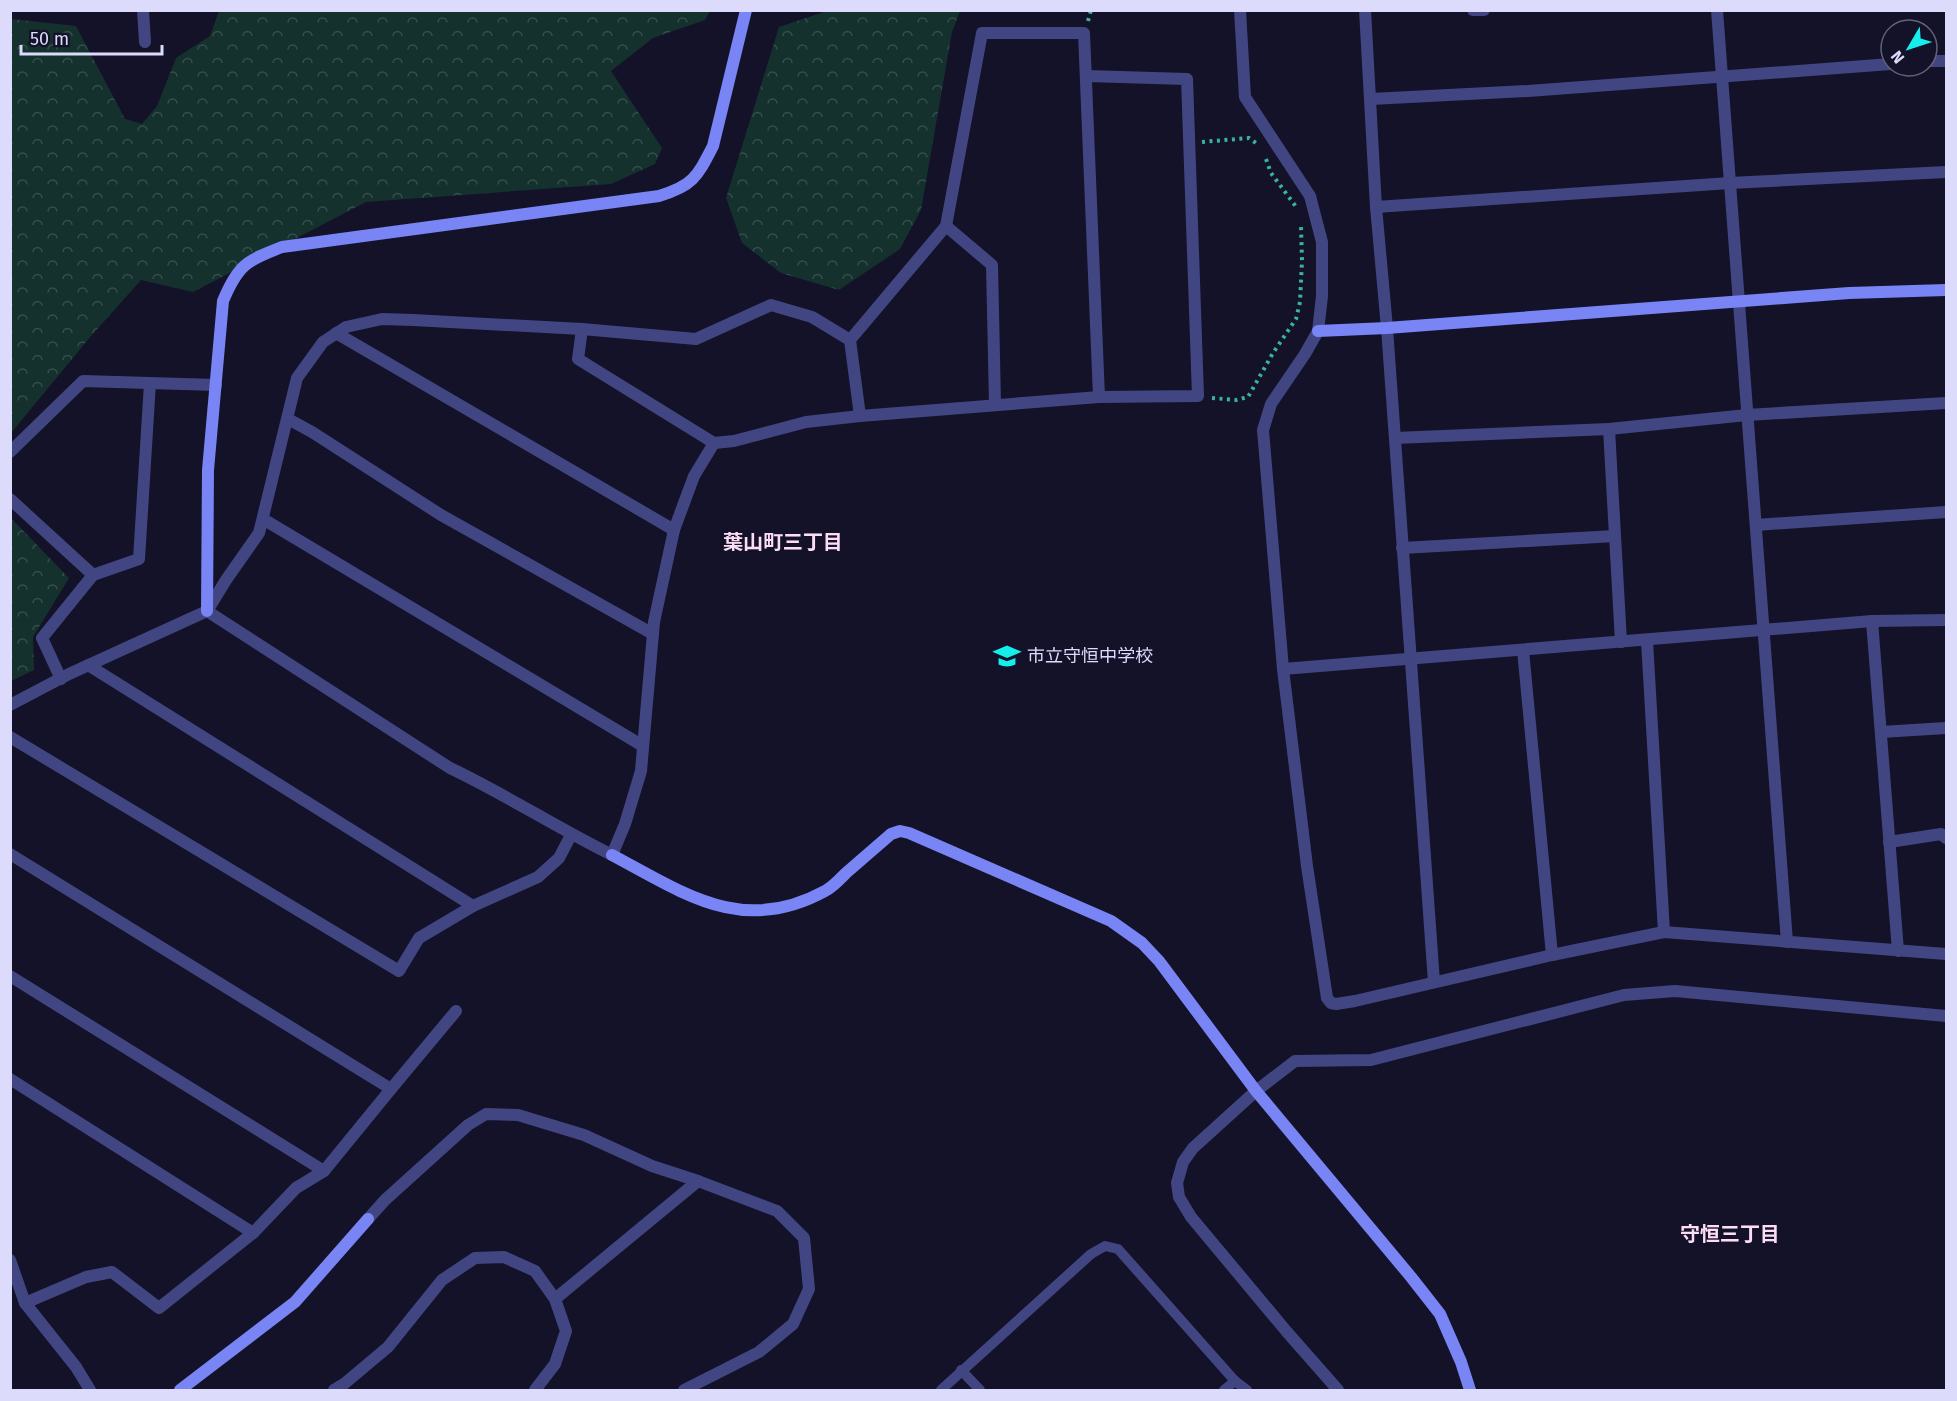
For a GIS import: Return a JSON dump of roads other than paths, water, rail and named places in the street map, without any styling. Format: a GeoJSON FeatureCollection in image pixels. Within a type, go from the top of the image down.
{"type":"FeatureCollection","features":[{"type":"Feature","properties":{"kind":"street"},"geometry":{"type":"LineString","coordinates":[[143,10],[145,42]]}},
{"type":"Feature","properties":{"kind":"street"},"geometry":{"type":"LineString","coordinates":[[207,611],[208,470],[223,301],[233,277],[254,258],[282,247],[659,196],[680,190],[691,182],[704,164],[715,139],[746,10]]}},
{"type":"Feature","properties":{"kind":"street"},"geometry":{"type":"LineString","coordinates":[[1240,10],[1245,97],[1310,196],[1322,242],[1322,296],[1318,330],[1305,354],[1271,404],[1263,430],[1283,669],[1307,866],[1327,998],[1330,1003],[1336,1004],[1664,932],[1947,954]]}},
{"type":"Feature","properties":{"kind":"street"},"geometry":{"type":"LineString","coordinates":[[1365,10],[1376,207],[1387,328],[1434,982]]}},
{"type":"Feature","properties":{"kind":"street"},"geometry":{"type":"LineString","coordinates":[[1473,10],[1484,10]]}},
{"type":"Feature","properties":{"kind":"street"},"geometry":{"type":"LineString","coordinates":[[1717,10],[1787,942]]}},
{"type":"Feature","properties":{"kind":"street"},"geometry":{"type":"LineString","coordinates":[[860,416],[850,340],[945,225],[982,33],[1084,33],[1099,397]]}},
{"type":"Feature","properties":{"kind":"street"},"geometry":{"type":"LineString","coordinates":[[1371,99],[1528,91],[1879,65]]}},
{"type":"Feature","properties":{"kind":"street"},"geometry":{"type":"LineString","coordinates":[[582,329],[578,359],[714,442],[734,441],[806,422],[860,416],[1099,397],[1198,396],[1187,79],[1086,76]]}},
{"type":"Feature","properties":{"kind":"street"},"geometry":{"type":"LineString","coordinates":[[1376,207],[1730,183],[1947,172]]}},
{"type":"Feature","properties":{"kind":"street"},"geometry":{"type":"LineString","coordinates":[[945,225],[992,265],[995,404]]}},
{"type":"Feature","properties":{"kind":"street"},"geometry":{"type":"LineString","coordinates":[[1318,330],[1387,328],[1849,293],[1947,290]]}},
{"type":"Feature","properties":{"kind":"street"},"geometry":{"type":"LineString","coordinates":[[10,705],[88,665],[207,611],[226,579],[260,533],[288,419],[293,387],[297,378],[323,342],[346,327],[382,319],[582,329],[696,339],[771,305],[812,317],[850,340]]}},
{"type":"Feature","properties":{"kind":"street"},"geometry":{"type":"LineString","coordinates":[[336,333],[674,530]]}},
{"type":"Feature","properties":{"kind":"street"},"geometry":{"type":"LineString","coordinates":[[10,452],[83,381],[216,385]]}},
{"type":"Feature","properties":{"kind":"street"},"geometry":{"type":"LineString","coordinates":[[61,679],[42,638],[93,575],[139,559],[150,383]]}},
{"type":"Feature","properties":{"kind":"street"},"geometry":{"type":"LineString","coordinates":[[1395,438],[1609,429],[1748,415],[1947,403]]}},
{"type":"Feature","properties":{"kind":"street"},"geometry":{"type":"LineString","coordinates":[[288,419],[441,515],[653,634]]}},
{"type":"Feature","properties":{"kind":"street"},"geometry":{"type":"LineString","coordinates":[[1609,429],[1621,642]]}},
{"type":"Feature","properties":{"kind":"street"},"geometry":{"type":"LineString","coordinates":[[612,855],[637,787],[654,622],[674,530],[694,476],[714,442]]}},
{"type":"Feature","properties":{"kind":"street"},"geometry":{"type":"LineString","coordinates":[[10,499],[93,575]]}},
{"type":"Feature","properties":{"kind":"street"},"geometry":{"type":"LineString","coordinates":[[1756,525],[1947,512]]}},
{"type":"Feature","properties":{"kind":"street"},"geometry":{"type":"LineString","coordinates":[[263,519],[643,746]]}},
{"type":"Feature","properties":{"kind":"street"},"geometry":{"type":"LineString","coordinates":[[1402,548],[1615,536]]}},
{"type":"Feature","properties":{"kind":"street"},"geometry":{"type":"LineString","coordinates":[[207,611],[450,768],[486,785],[571,835],[680,892],[708,903],[754,912],[788,908],[827,890],[891,834],[900,831],[1111,921],[1142,943],[1160,961],[1257,1091],[1411,1276],[1440,1314],[1461,1362],[1470,1390]]}},
{"type":"Feature","properties":{"kind":"street"},"geometry":{"type":"LineString","coordinates":[[1283,669],[1872,621],[1947,620]]}},
{"type":"Feature","properties":{"kind":"street"},"geometry":{"type":"LineString","coordinates":[[1872,621],[1898,951]]}},
{"type":"Feature","properties":{"kind":"street"},"geometry":{"type":"LineString","coordinates":[[1647,641],[1664,932]]}},
{"type":"Feature","properties":{"kind":"street"},"geometry":{"type":"LineString","coordinates":[[1523,650],[1552,955]]}},
{"type":"Feature","properties":{"kind":"street"},"geometry":{"type":"LineString","coordinates":[[88,665],[473,906]]}},
{"type":"Feature","properties":{"kind":"street"},"geometry":{"type":"LineString","coordinates":[[1881,732],[1947,728]]}},
{"type":"Feature","properties":{"kind":"street"},"geometry":{"type":"LineString","coordinates":[[10,737],[399,970],[419,938],[473,906],[538,877],[559,858],[571,835]]}},
{"type":"Feature","properties":{"kind":"street"},"geometry":{"type":"LineString","coordinates":[[1889,842],[1941,834],[1947,838]]}},
{"type":"Feature","properties":{"kind":"street"},"geometry":{"type":"LineString","coordinates":[[10,854],[390,1089]]}},
{"type":"Feature","properties":{"kind":"street"},"geometry":{"type":"LineString","coordinates":[[10,976],[324,1171]]}},
{"type":"Feature","properties":{"kind":"street"},"geometry":{"type":"LineString","coordinates":[[1338,1390],[1191,1217],[1179,1197],[1177,1183],[1183,1162],[1192,1148],[1295,1061],[1371,1060],[1624,995],[1675,991],[1947,1016]]}},
{"type":"Feature","properties":{"kind":"street"},"geometry":{"type":"LineString","coordinates":[[26,1303],[86,1277],[112,1272],[159,1308],[254,1233],[296,1188],[324,1171],[456,1011]]}},
{"type":"Feature","properties":{"kind":"street"},"geometry":{"type":"LineString","coordinates":[[10,1079],[254,1233]]}},
{"type":"Feature","properties":{"kind":"street"},"geometry":{"type":"LineString","coordinates":[[180,1390],[295,1302],[385,1200],[468,1125],[486,1114],[518,1115],[584,1135],[652,1166],[698,1180],[777,1211],[804,1238],[809,1289],[794,1324],[759,1352],[684,1390]]}},
{"type":"Feature","properties":{"kind":"street"},"geometry":{"type":"LineString","coordinates":[[555,1299],[698,1180]]}},
{"type":"Feature","properties":{"kind":"street"},"geometry":{"type":"LineString","coordinates":[[334,1390],[388,1347],[442,1280],[475,1258],[504,1257],[535,1271],[555,1299],[566,1331],[555,1364],[535,1390]]}},
{"type":"Feature","properties":{"kind":"street"},"geometry":{"type":"LineString","coordinates":[[10,1260],[26,1303],[76,1367],[90,1390]]}},
{"type":"Feature","properties":{"kind":"lane"},"geometry":{"type":"LineString","coordinates":[[941,1390],[1091,1254],[1105,1246],[1118,1249],[1235,1381],[1247,1390]]}},
{"type":"Feature","properties":{"kind":"lane"},"geometry":{"type":"LineString","coordinates":[[961,1370],[980,1390]]}},
{"type":"Feature","properties":{"kind":"lane"},"geometry":{"type":"LineString","coordinates":[[1224,1390],[1235,1381]]}},
{"type":"Feature","properties":{"kind":"place","name":"市立守恒中学校"},"geometry":{"type":"Point","coordinates":[1007,656]}},
{"type":"Feature","properties":{"kind":"district","name":"葉山町三丁目"},"geometry":{"type":"Point","coordinates":[783,542]}},
{"type":"Feature","properties":{"kind":"district","name":"守恒三丁目"},"geometry":{"type":"Point","coordinates":[1730,1234]}}]}
